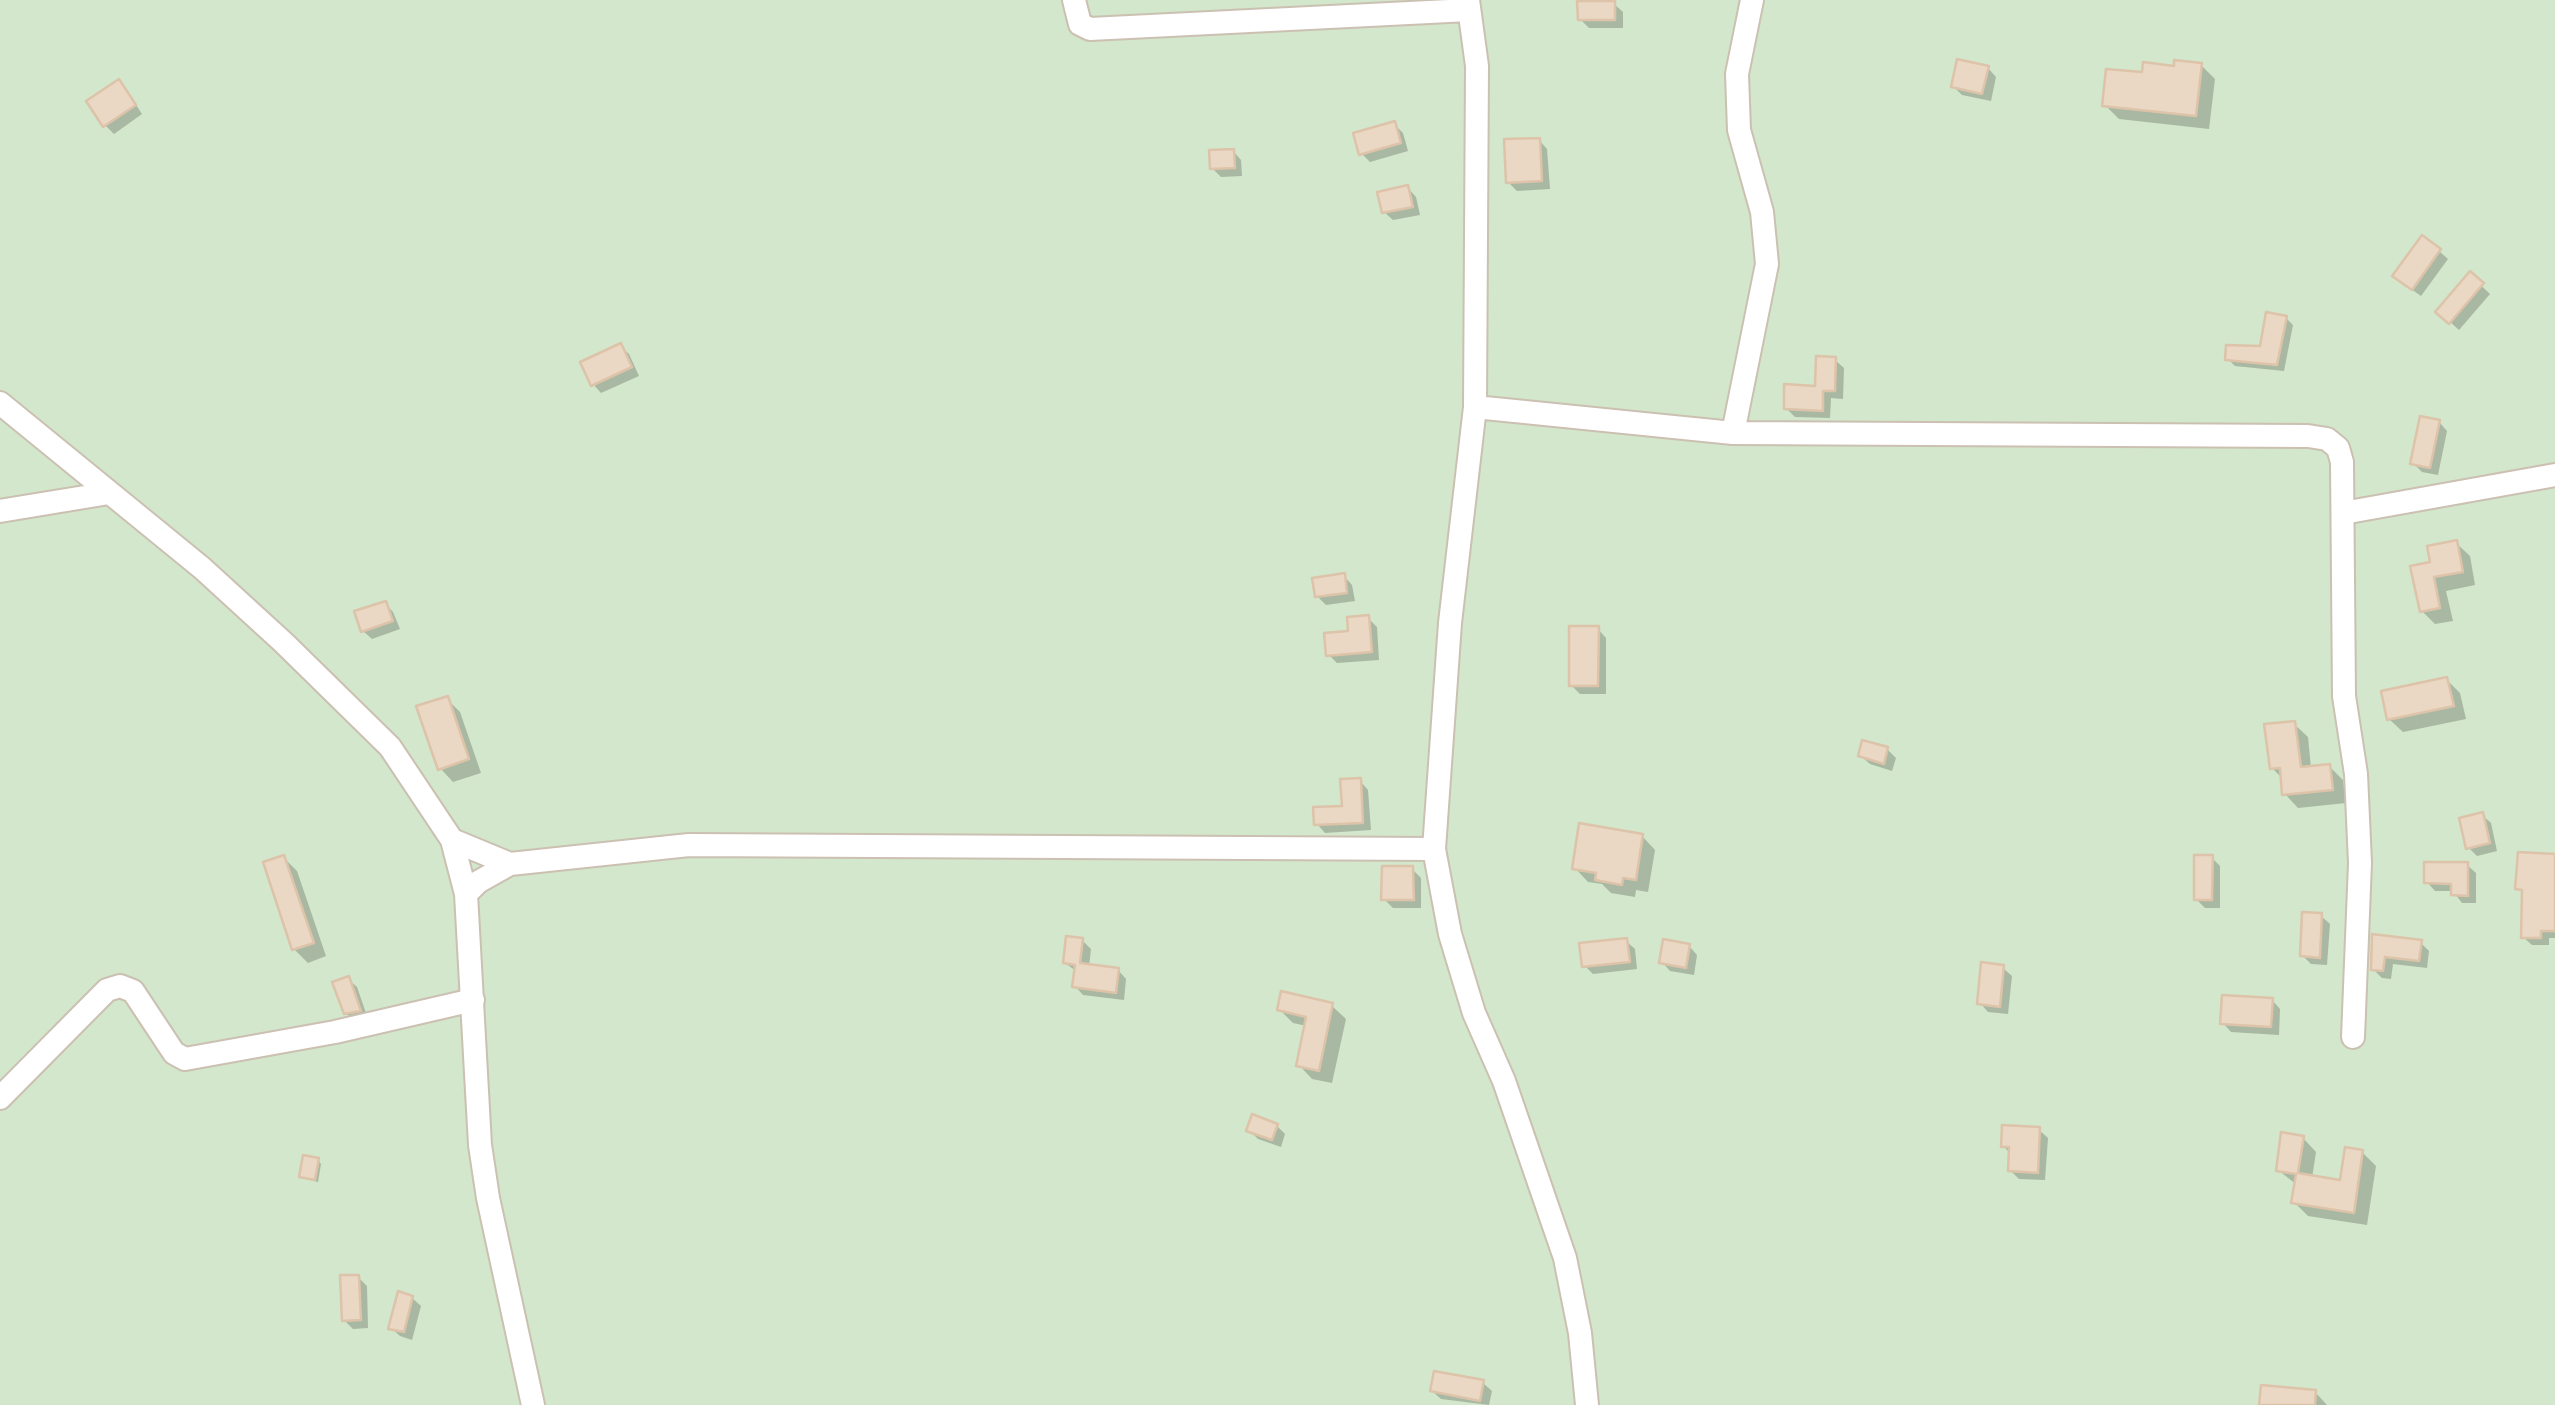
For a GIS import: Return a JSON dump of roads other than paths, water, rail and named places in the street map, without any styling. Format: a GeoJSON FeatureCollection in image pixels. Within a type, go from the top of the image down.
{"type":"FeatureCollection","features":[{"type":"Feature","properties":{"kind":"street"},"geometry":{"type":"LineString","coordinates":[[1074,0],[1080,24],[1090,28],[1468,5],[1476,66],[1475,407],[1450,623],[1434,850],[1450,934],[1474,1012],[1504,1081],[1565,1258],[1580,1333],[1588,1405]]}},
{"type":"Feature","properties":{"kind":"street"},"geometry":{"type":"LineString","coordinates":[[1733,433],[1766,264],[1762,212],[1739,130],[1737,74],[1752,0]]}},
{"type":"Feature","properties":{"kind":"street"},"geometry":{"type":"LineString","coordinates":[[0,403],[202,568],[284,643],[390,747],[452,840],[466,894],[480,1145],[534,1405]]}},
{"type":"Feature","properties":{"kind":"street"},"geometry":{"type":"LineString","coordinates":[[1475,407],[1733,433],[2327,439],[2338,448],[2342,462],[2344,696],[2356,774],[2360,863],[2353,1038]]}},
{"type":"Feature","properties":{"kind":"street"},"geometry":{"type":"LineString","coordinates":[[2343,513],[2555,476]]}},
{"type":"Feature","properties":{"kind":"street"},"geometry":{"type":"LineString","coordinates":[[0,511],[109,493]]}},
{"type":"Feature","properties":{"kind":"street"},"geometry":{"type":"LineString","coordinates":[[452,840],[510,864]]}},
{"type":"Feature","properties":{"kind":"street"},"geometry":{"type":"LineString","coordinates":[[466,894],[478,882],[510,864],[689,845],[1434,850]]}},
{"type":"Feature","properties":{"kind":"street"},"geometry":{"type":"LineString","coordinates":[[0,1098],[107,990],[120,986],[133,991],[174,1053],[185,1059],[335,1032],[473,1000]]}}]}
